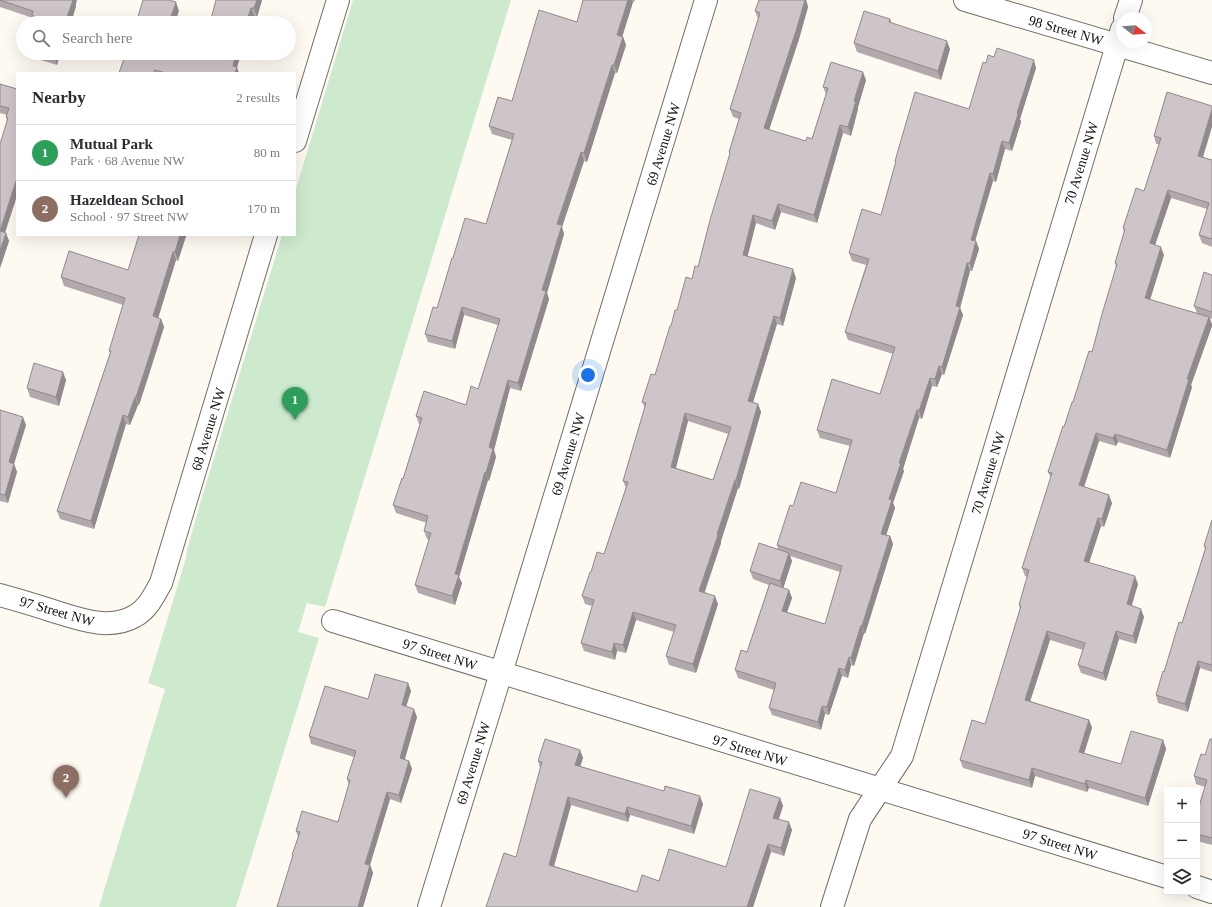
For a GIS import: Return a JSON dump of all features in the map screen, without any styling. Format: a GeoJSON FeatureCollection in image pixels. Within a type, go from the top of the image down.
{"type":"FeatureCollection","features":[{"type":"Feature","properties":{"kind":"street"},"geometry":{"type":"LineString","coordinates":[[296,138],[338,0]]}},
{"type":"Feature","properties":{"kind":"street","name":"69 Avenue NW"},"geometry":{"type":"LineString","coordinates":[[429,907],[502,673],[706,0]]}},
{"type":"Feature","properties":{"kind":"street","name":"98 Street NW"},"geometry":{"type":"LineString","coordinates":[[966,0],[1116,36]]}},
{"type":"Feature","properties":{"kind":"street"},"geometry":{"type":"LineString","coordinates":[[1127,12],[1131,0]]}},
{"type":"Feature","properties":{"kind":"street","name":"70 Avenue NW"},"geometry":{"type":"LineString","coordinates":[[832,907],[860,819],[902,756],[1117,48]]}},
{"type":"Feature","properties":{"kind":"street","name":"98 Street NW"},"geometry":{"type":"LineString","coordinates":[[1148,48],[1212,73]]}},
{"type":"Feature","properties":{"kind":"street","name":"68 Avenue NW"},"geometry":{"type":"LineString","coordinates":[[136,616],[150,603],[161,583],[266,236]]}},
{"type":"Feature","properties":{"kind":"street","name":"97 Street NW"},"geometry":{"type":"LineString","coordinates":[[0,594],[85,621],[96,623],[108,624],[122,622],[136,616]]}},
{"type":"Feature","properties":{"kind":"street","name":"97 Street NW"},"geometry":{"type":"LineString","coordinates":[[333,621],[1164,877]]}},
{"type":"Feature","properties":{"kind":"street"},"geometry":{"type":"LineString","coordinates":[[1200,888],[1212,892]]}},
{"type":"Feature","properties":{"kind":"green space"},"geometry":{"type":"Polygon","coordinates":[[[353,0],[511,0],[325,607],[307,603],[298,632],[319,638],[236,907],[99,907],[165,689],[148,683],[186,558],[199,507],[282,236],[296,236],[296,189],[353,0]]]}},
{"type":"Feature","properties":{"kind":"building"},"geometry":{"type":"Polygon","coordinates":[[[0,0],[73,0],[67,16],[34,16],[32,15],[33,11],[0,0]]]}},
{"type":"Feature","properties":{"kind":"building"},"geometry":{"type":"Polygon","coordinates":[[[143,0],[169,0],[176,2],[171,16],[138,16],[143,0]]]}},
{"type":"Feature","properties":{"kind":"building"},"geometry":{"type":"Polygon","coordinates":[[[216,0],[257,0],[254,8],[251,8],[248,16],[212,16],[216,0]]]}},
{"type":"Feature","properties":{"kind":"building"},"geometry":{"type":"Polygon","coordinates":[[[583,0],[628,0],[617,35],[623,37],[614,65],[612,65],[584,153],[581,152],[557,224],[562,225],[542,290],[546,291],[518,383],[508,380],[489,447],[493,449],[455,574],[459,575],[452,596],[415,585],[431,533],[424,531],[428,516],[393,505],[402,478],[403,479],[422,418],[416,416],[424,391],[466,405],[471,386],[478,389],[500,319],[462,307],[452,341],[425,334],[433,307],[437,308],[465,218],[486,224],[514,134],[489,126],[498,97],[512,101],[539,10],[577,22],[583,0]]]}},
{"type":"Feature","properties":{"kind":"building"},"geometry":{"type":"Polygon","coordinates":[[[759,0],[805,0],[764,128],[806,141],[807,137],[812,139],[828,88],[823,87],[831,62],[863,72],[848,127],[840,125],[814,215],[778,204],[772,221],[753,215],[743,255],[793,269],[780,318],[774,316],[748,401],[758,404],[736,480],[699,591],[715,596],[693,664],[666,656],[676,625],[633,612],[623,645],[614,643],[612,652],[581,643],[594,600],[582,596],[597,552],[604,554],[628,482],[623,481],[646,403],[642,402],[651,374],[655,375],[675,310],[677,310],[686,277],[692,279],[695,266],[698,267],[741,113],[730,109],[760,13],[755,11],[759,0]],[[685,413],[671,467],[713,480],[731,427],[685,413]]]}},
{"type":"Feature","properties":{"kind":"building"},"geometry":{"type":"Polygon","coordinates":[[[864,11],[890,19],[889,22],[947,41],[938,71],[854,43],[864,11]]]}},
{"type":"Feature","properties":{"kind":"building"},"geometry":{"type":"Polygon","coordinates":[[[997,48],[1034,60],[1009,143],[1002,141],[993,174],[990,173],[971,240],[976,241],[970,263],[967,263],[956,306],[960,307],[942,367],[939,366],[935,379],[930,378],[919,411],[917,410],[899,463],[901,463],[889,499],[892,500],[881,534],[890,536],[851,658],[849,657],[845,670],[839,668],[827,707],[822,706],[818,722],[769,708],[776,683],[735,670],[741,650],[747,652],[770,583],[789,590],[782,611],[825,624],[842,566],[777,545],[790,505],[793,506],[801,482],[836,493],[852,440],[817,430],[832,379],[880,394],[895,347],[845,332],[869,259],[849,253],[862,209],[881,215],[915,92],[969,109],[983,62],[986,63],[988,55],[994,57],[997,48]]]}},
{"type":"Feature","properties":{"kind":"building"},"geometry":{"type":"Polygon","coordinates":[[[124,60],[234,60],[233,66],[237,67],[235,72],[162,72],[155,70],[154,72],[119,72],[124,60]]]}},
{"type":"Feature","properties":{"kind":"building"},"geometry":{"type":"Polygon","coordinates":[[[0,84],[16,89],[16,181],[0,231],[0,144],[8,118],[6,117],[9,108],[0,106],[0,84]]]}},
{"type":"Feature","properties":{"kind":"building"},"geometry":{"type":"Polygon","coordinates":[[[1167,92],[1212,106],[1198,156],[1212,160],[1212,239],[1199,235],[1209,203],[1168,190],[1150,243],[1161,247],[1145,298],[1209,317],[1187,379],[1189,379],[1167,450],[1115,434],[1113,438],[1096,433],[1079,485],[1109,495],[1102,519],[1098,518],[1084,561],[1135,576],[1127,604],[1141,609],[1133,636],[1116,631],[1103,673],[1078,665],[1085,643],[1047,631],[1025,700],[1089,720],[1079,752],[1121,764],[1131,731],[1163,740],[1145,798],[1086,780],[1085,784],[1032,768],[1029,780],[960,760],[972,720],[985,724],[1021,606],[1019,605],[1029,570],[1022,568],[1052,473],[1048,472],[1063,426],[1064,427],[1073,402],[1089,351],[1092,352],[1117,264],[1115,263],[1125,229],[1123,228],[1136,188],[1144,191],[1161,138],[1154,136],[1167,92]]]}},
{"type":"Feature","properties":{"kind":"building"},"geometry":{"type":"Polygon","coordinates":[[[0,231],[6,233],[0,251],[0,231]]]}},
{"type":"Feature","properties":{"kind":"building"},"geometry":{"type":"Polygon","coordinates":[[[139,236],[180,236],[175,252],[173,252],[153,316],[161,319],[136,397],[128,417],[123,415],[91,521],[57,511],[111,351],[109,351],[125,298],[61,277],[69,251],[128,270],[139,236]]]}},
{"type":"Feature","properties":{"kind":"building"},"geometry":{"type":"Polygon","coordinates":[[[1204,272],[1212,275],[1212,312],[1194,306],[1204,272]]]}},
{"type":"Feature","properties":{"kind":"building"},"geometry":{"type":"Polygon","coordinates":[[[34,363],[63,372],[56,397],[27,388],[34,363]]]}},
{"type":"Feature","properties":{"kind":"building"},"geometry":{"type":"Polygon","coordinates":[[[0,410],[23,417],[9,462],[14,464],[5,495],[0,494],[0,410]]]}},
{"type":"Feature","properties":{"kind":"building"},"geometry":{"type":"Polygon","coordinates":[[[1212,520],[1212,665],[1198,661],[1185,704],[1156,695],[1179,622],[1182,623],[1206,547],[1204,546],[1212,520]]]}},
{"type":"Feature","properties":{"kind":"building"},"geometry":{"type":"Polygon","coordinates":[[[759,543],[789,553],[780,581],[750,571],[759,543]]]}},
{"type":"Feature","properties":{"kind":"building"},"geometry":{"type":"Polygon","coordinates":[[[375,674],[408,683],[402,705],[414,709],[400,758],[409,761],[399,795],[387,792],[365,864],[370,865],[358,907],[277,907],[300,832],[296,831],[302,811],[338,822],[350,780],[347,779],[356,751],[309,736],[325,686],[368,699],[375,674]]]}},
{"type":"Feature","properties":{"kind":"building"},"geometry":{"type":"Polygon","coordinates":[[[545,739],[580,750],[575,765],[664,791],[665,786],[700,796],[691,826],[627,807],[625,814],[568,797],[549,865],[637,892],[642,875],[659,881],[669,849],[726,867],[750,789],[780,798],[773,818],[789,822],[781,848],[768,844],[747,907],[486,907],[504,853],[516,857],[542,762],[538,761],[545,739]]]}},
{"type":"Feature","properties":{"kind":"building"},"geometry":{"type":"Polygon","coordinates":[[[1210,739],[1212,739],[1212,838],[1200,835],[1200,803],[1207,780],[1194,776],[1201,754],[1205,755],[1210,739]]]}},
{"type":"Feature","properties":{"kind":"place","name":"Mutual Park"},"geometry":{"type":"Point","coordinates":[295,420]}},
{"type":"Feature","properties":{"kind":"place","name":"Hazeldean School"},"geometry":{"type":"Point","coordinates":[66,798]}}]}
